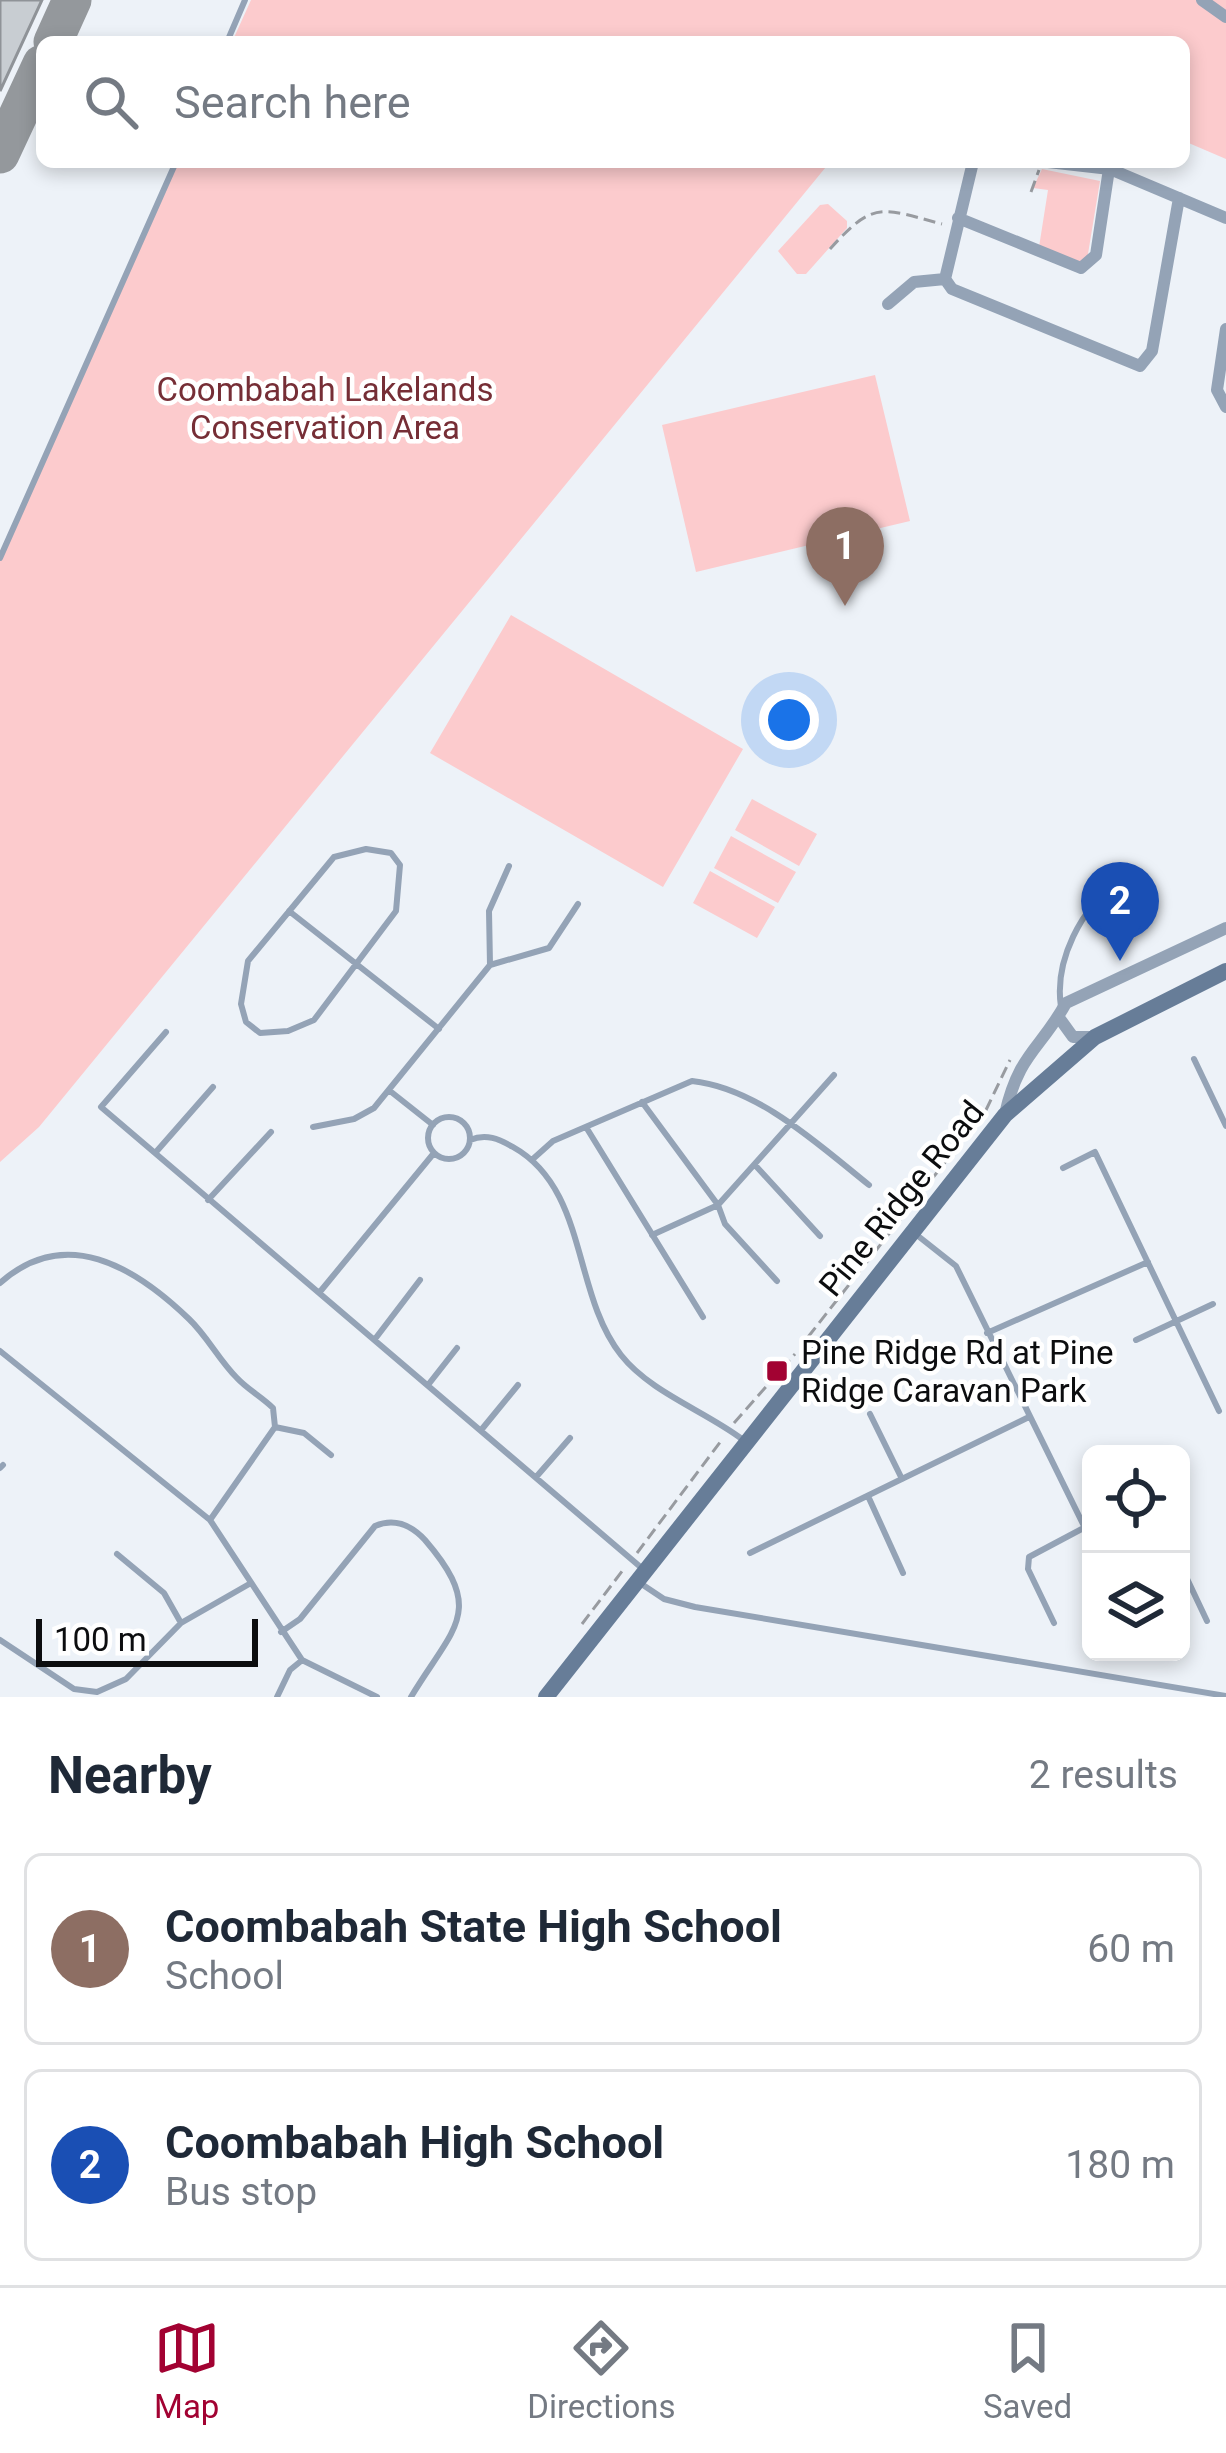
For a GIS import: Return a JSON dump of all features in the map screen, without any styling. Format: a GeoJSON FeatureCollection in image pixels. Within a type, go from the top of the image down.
{"type":"FeatureCollection","features":[{"type":"Feature","properties":{"kind":"street"},"geometry":{"type":"LineString","coordinates":[[1202,0],[1226,17]]}},
{"type":"Feature","properties":{"kind":"street"},"geometry":{"type":"LineString","coordinates":[[971,168],[945,279],[952,289],[1139,366],[1152,351],[1179,198]]}},
{"type":"Feature","properties":{"kind":"street"},"geometry":{"type":"LineString","coordinates":[[1100,168],[1226,218]]}},
{"type":"Feature","properties":{"kind":"street"},"geometry":{"type":"LineString","coordinates":[[957,223],[1081,268],[1096,254],[1109,169]]}},
{"type":"Feature","properties":{"kind":"street"},"geometry":{"type":"LineString","coordinates":[[888,304],[914,282],[945,279]]}},
{"type":"Feature","properties":{"kind":"street"},"geometry":{"type":"LineString","coordinates":[[1226,329],[1217,390],[1226,406]]}},
{"type":"Feature","properties":{"kind":"street"},"geometry":{"type":"LineString","coordinates":[[1005,1115],[1020,1063],[1072,998],[1226,928]]}},
{"type":"Feature","properties":{"kind":"street","name":"Pine Ridge Road"},"geometry":{"type":"LineString","coordinates":[[546,1697],[638,1568],[746,1442],[1005,1115],[1095,1037],[1226,971]]}},
{"type":"Feature","properties":{"kind":"street"},"geometry":{"type":"LineString","coordinates":[[1061,1015],[1073,1037],[1095,1037]]}},
{"type":"Feature","properties":{"kind":"lane"},"geometry":{"type":"LineString","coordinates":[[229,36],[244,0]]}},
{"type":"Feature","properties":{"kind":"lane"},"geometry":{"type":"LineString","coordinates":[[0,558],[173,168]]}},
{"type":"Feature","properties":{"kind":"lane"},"geometry":{"type":"LineString","coordinates":[[366,849],[391,853],[400,865],[396,911],[357,964],[314,1020],[260,1033],[246,1022],[241,1004],[248,961],[334,856],[366,849]]}},
{"type":"Feature","properties":{"kind":"lane"},"geometry":{"type":"LineString","coordinates":[[490,964],[489,911],[509,866]]}},
{"type":"Feature","properties":{"kind":"lane"},"geometry":{"type":"LineString","coordinates":[[1061,1015],[1059,967],[1094,903],[1119,882]]}},
{"type":"Feature","properties":{"kind":"lane"},"geometry":{"type":"LineString","coordinates":[[313,1127],[354,1119],[390,1090],[490,964],[549,948],[578,904]]}},
{"type":"Feature","properties":{"kind":"lane"},"geometry":{"type":"LineString","coordinates":[[289,911],[439,1029]]}},
{"type":"Feature","properties":{"kind":"lane"},"geometry":{"type":"LineString","coordinates":[[166,1032],[101,1107],[537,1476],[638,1568],[664,1599],[1226,1696]]}},
{"type":"Feature","properties":{"kind":"lane"},"geometry":{"type":"LineString","coordinates":[[1194,1059],[1226,1126]]}},
{"type":"Feature","properties":{"kind":"lane"},"geometry":{"type":"LineString","coordinates":[[652,1235],[718,1205],[834,1075]]}},
{"type":"Feature","properties":{"kind":"lane"},"geometry":{"type":"LineString","coordinates":[[534,1158],[553,1142],[692,1081],[713,1083],[792,1124],[869,1184]]}},
{"type":"Feature","properties":{"kind":"lane"},"geometry":{"type":"LineString","coordinates":[[155,1154],[213,1087]]}},
{"type":"Feature","properties":{"kind":"lane"},"geometry":{"type":"LineString","coordinates":[[390,1090],[433,1125]]}},
{"type":"Feature","properties":{"kind":"lane"},"geometry":{"type":"LineString","coordinates":[[642,1102],[718,1205],[725,1224],[777,1281]]}},
{"type":"Feature","properties":{"kind":"lane"},"geometry":{"type":"LineString","coordinates":[[470,1140],[460,1120],[444,1118],[433,1125],[428,1139],[434,1153],[453,1159],[465,1153],[470,1140],[482,1135],[534,1158],[559,1195],[607,1330],[621,1355],[644,1376],[746,1442]]}},
{"type":"Feature","properties":{"kind":"lane"},"geometry":{"type":"LineString","coordinates":[[586,1127],[703,1317]]}},
{"type":"Feature","properties":{"kind":"lane"},"geometry":{"type":"LineString","coordinates":[[208,1200],[271,1132]]}},
{"type":"Feature","properties":{"kind":"lane"},"geometry":{"type":"LineString","coordinates":[[319,1293],[434,1153]]}},
{"type":"Feature","properties":{"kind":"lane"},"geometry":{"type":"LineString","coordinates":[[1063,1168],[1095,1153],[1219,1411]]}},
{"type":"Feature","properties":{"kind":"lane"},"geometry":{"type":"LineString","coordinates":[[754,1165],[820,1235]]}},
{"type":"Feature","properties":{"kind":"lane"},"geometry":{"type":"LineString","coordinates":[[912,1232],[956,1266],[1082,1516]]}},
{"type":"Feature","properties":{"kind":"lane"},"geometry":{"type":"LineString","coordinates":[[0,1283],[49,1253],[94,1256],[189,1319],[238,1379],[273,1408],[275,1427],[211,1520]]}},
{"type":"Feature","properties":{"kind":"lane"},"geometry":{"type":"LineString","coordinates":[[987,1333],[1148,1262]]}},
{"type":"Feature","properties":{"kind":"lane"},"geometry":{"type":"LineString","coordinates":[[375,1340],[420,1280]]}},
{"type":"Feature","properties":{"kind":"lane"},"geometry":{"type":"LineString","coordinates":[[1136,1340],[1213,1304]]}},
{"type":"Feature","properties":{"kind":"lane"},"geometry":{"type":"LineString","coordinates":[[428,1384],[457,1348]]}},
{"type":"Feature","properties":{"kind":"lane"},"geometry":{"type":"LineString","coordinates":[[0,1351],[211,1520],[302,1660],[377,1697]]}},
{"type":"Feature","properties":{"kind":"lane"},"geometry":{"type":"LineString","coordinates":[[482,1430],[518,1385]]}},
{"type":"Feature","properties":{"kind":"lane"},"geometry":{"type":"LineString","coordinates":[[869,1414],[902,1479]]}},
{"type":"Feature","properties":{"kind":"lane"},"geometry":{"type":"LineString","coordinates":[[750,1553],[1029,1417]]}},
{"type":"Feature","properties":{"kind":"lane"},"geometry":{"type":"LineString","coordinates":[[275,1427],[304,1433],[331,1455]]}},
{"type":"Feature","properties":{"kind":"lane"},"geometry":{"type":"LineString","coordinates":[[537,1476],[570,1438]]}},
{"type":"Feature","properties":{"kind":"lane"},"geometry":{"type":"LineString","coordinates":[[868,1496],[903,1573]]}},
{"type":"Feature","properties":{"kind":"lane"},"geometry":{"type":"LineString","coordinates":[[281,1632],[299,1619],[375,1526],[400,1523],[419,1534],[459,1581],[460,1595],[451,1636],[412,1697]]}},
{"type":"Feature","properties":{"kind":"lane"},"geometry":{"type":"LineString","coordinates":[[1054,1623],[1028,1569],[1029,1557],[1082,1528]]}},
{"type":"Feature","properties":{"kind":"lane"},"geometry":{"type":"LineString","coordinates":[[117,1553],[164,1594],[181,1622]]}},
{"type":"Feature","properties":{"kind":"lane"},"geometry":{"type":"LineString","coordinates":[[0,1640],[74,1688],[97,1693],[126,1679],[181,1622],[251,1583]]}},
{"type":"Feature","properties":{"kind":"lane"},"geometry":{"type":"LineString","coordinates":[[1190,1585],[1207,1621]]}},
{"type":"Feature","properties":{"kind":"lane"},"geometry":{"type":"LineString","coordinates":[[277,1697],[290,1670],[302,1660]]}},
{"type":"Feature","properties":{"kind":"path"},"geometry":{"type":"LineString","coordinates":[[1030,192],[1041,168]]}},
{"type":"Feature","properties":{"kind":"path"},"geometry":{"type":"LineString","coordinates":[[830,249],[860,217],[875,209],[957,223]]}},
{"type":"Feature","properties":{"kind":"path"},"geometry":{"type":"LineString","coordinates":[[638,1568],[716,1447]]}},
{"type":"Feature","properties":{"kind":"green space"},"geometry":{"type":"Polygon","coordinates":[[[251,0],[1226,0],[1226,159],[1190,144],[1190,36],[235,36],[251,0]]]}},
{"type":"Feature","properties":{"kind":"green space","name":"Coombabah Lakelands Conservation Area"},"geometry":{"type":"Polygon","coordinates":[[[174,168],[825,168],[39,1127],[0,1162],[0,552],[174,168]]]}},
{"type":"Feature","properties":{"kind":"green space"},"geometry":{"type":"Polygon","coordinates":[[[1042,169],[1100,181],[1087,260],[1077,263],[1039,247],[1048,190],[1033,188],[1042,169]]]}},
{"type":"Feature","properties":{"kind":"green space"},"geometry":{"type":"Polygon","coordinates":[[[828,204],[847,221],[847,228],[806,274],[797,274],[778,251],[820,205],[828,204]]]}},
{"type":"Feature","properties":{"kind":"green space"},"geometry":{"type":"Polygon","coordinates":[[[875,375],[910,521],[696,572],[662,425],[875,375]]]}},
{"type":"Feature","properties":{"kind":"green space"},"geometry":{"type":"Polygon","coordinates":[[[511,615],[743,749],[663,887],[430,753],[511,615]]]}},
{"type":"Feature","properties":{"kind":"green space"},"geometry":{"type":"Polygon","coordinates":[[[752,799],[817,834],[799,866],[735,830],[752,799]]]}},
{"type":"Feature","properties":{"kind":"green space"},"geometry":{"type":"Polygon","coordinates":[[[731,836],[796,872],[778,903],[714,868],[731,836]]]}},
{"type":"Feature","properties":{"kind":"green space"},"geometry":{"type":"Polygon","coordinates":[[[710,871],[775,907],[757,938],[693,903],[710,871]]]}},
{"type":"Feature","properties":{"kind":"building"},"geometry":{"type":"Polygon","coordinates":[[[0,0],[42,0],[0,91],[0,0]]]}},
{"type":"Feature","properties":{"kind":"taxiway"},"geometry":{"type":"LineString","coordinates":[[56,36],[72,0]]}},
{"type":"Feature","properties":{"kind":"taxiway"},"geometry":{"type":"LineString","coordinates":[[0,154],[36,77]]}},
{"type":"Feature","properties":{"kind":"place","name":"Coombabah State High School"},"geometry":{"type":"Point","coordinates":[845,606]}},
{"type":"Feature","properties":{"kind":"place","name":"Coombabah High School"},"geometry":{"type":"Point","coordinates":[1120,961]}},
{"type":"Feature","properties":{"kind":"place","name":"Pine Ridge Rd at Pine Ridge Caravan Park"},"geometry":{"type":"Point","coordinates":[777,1371]}}]}
